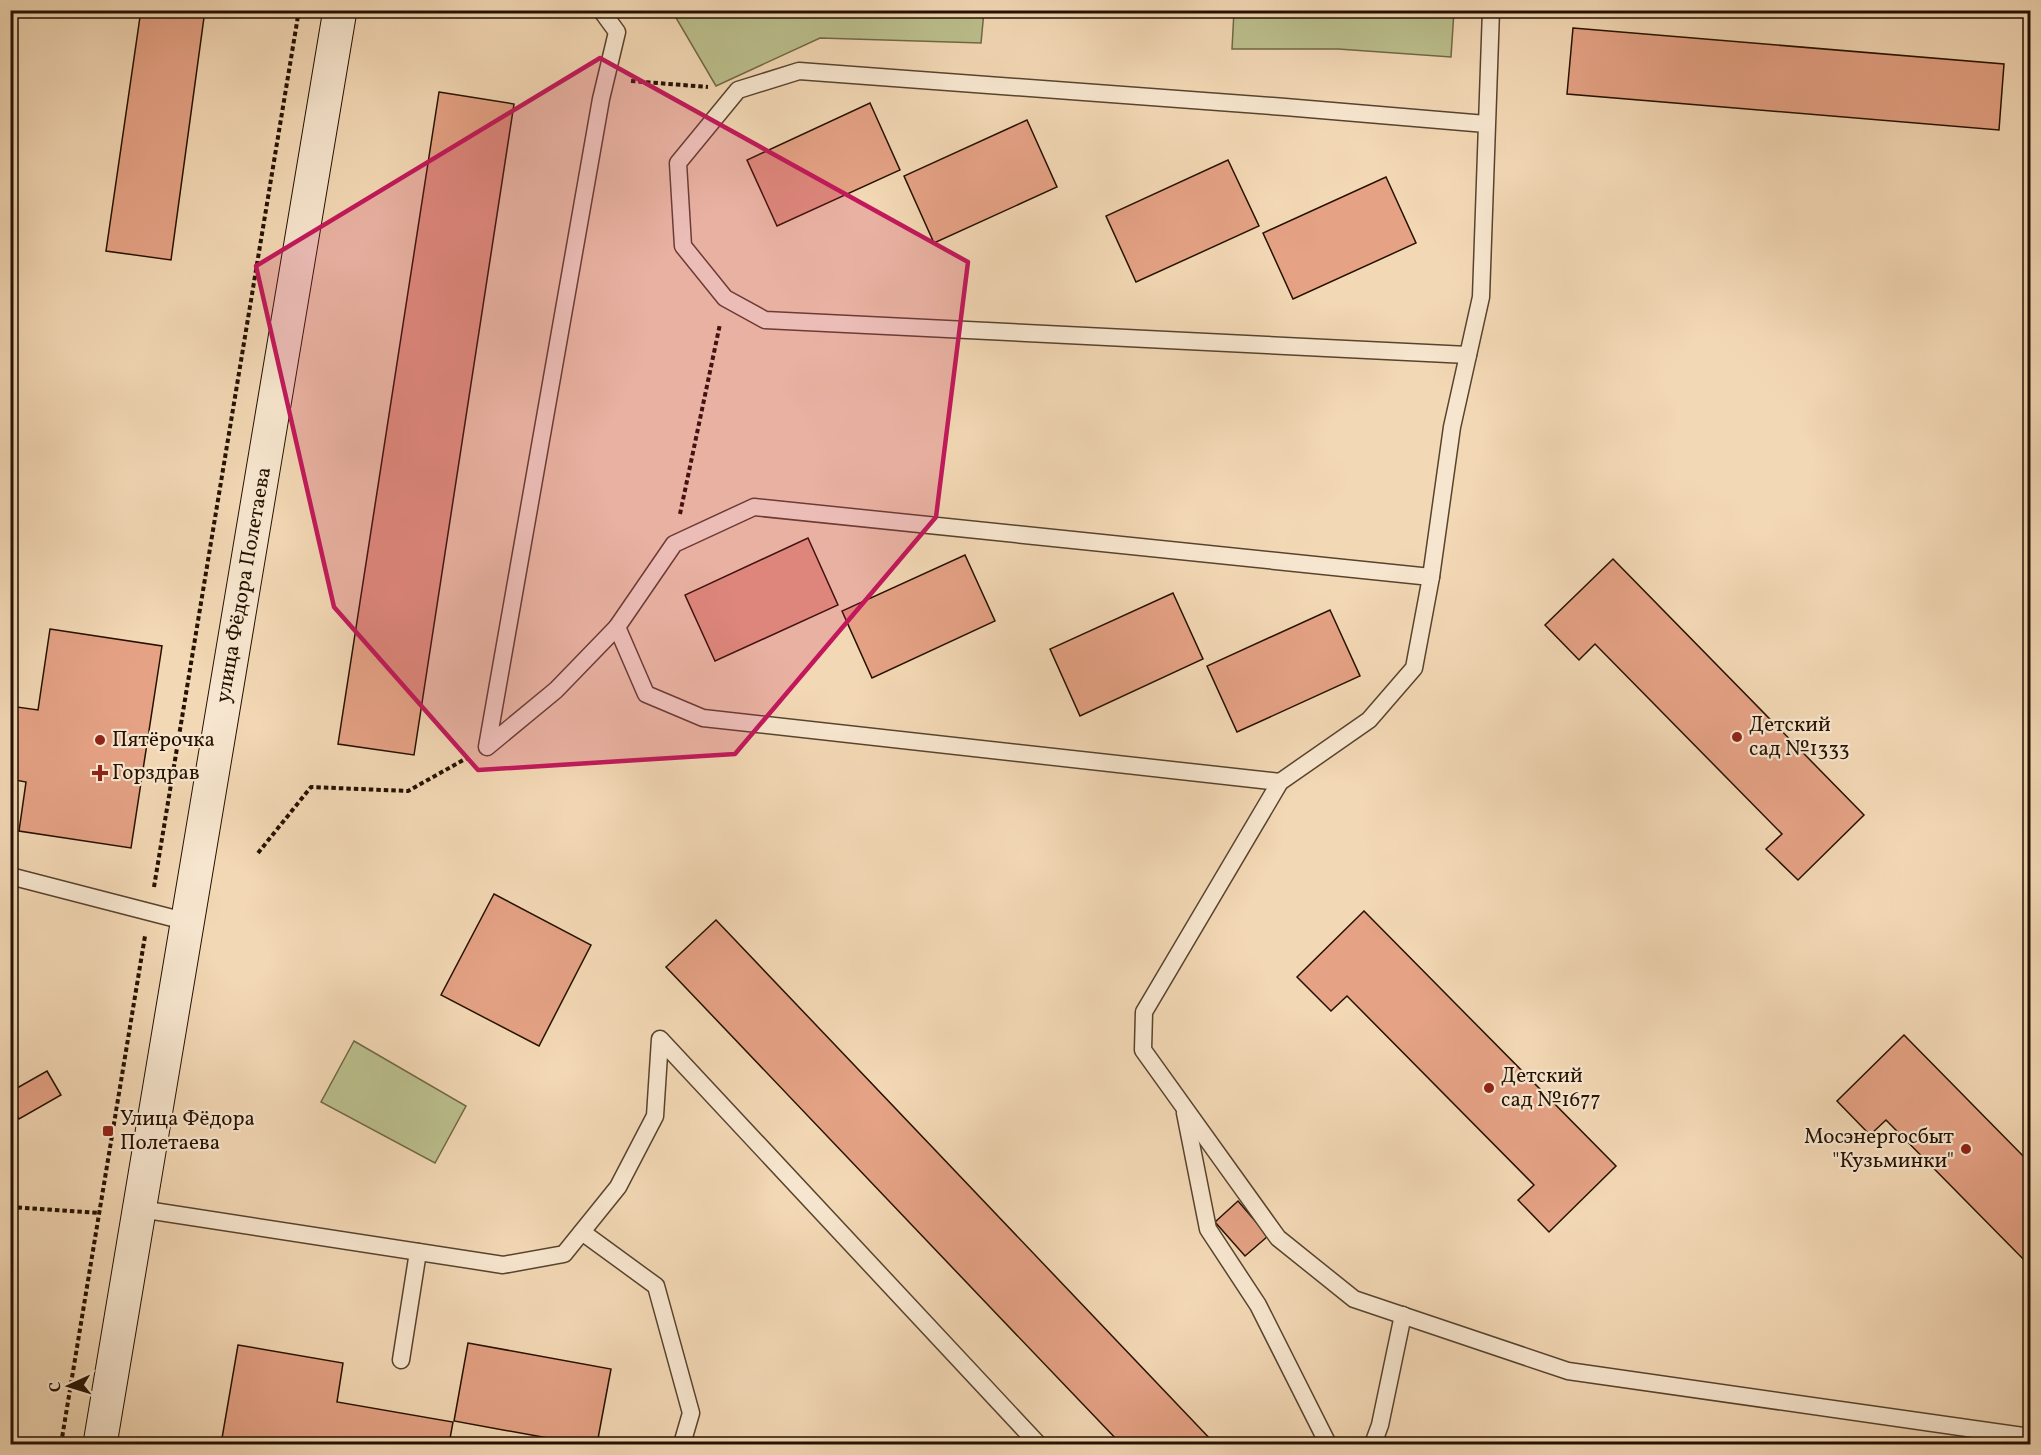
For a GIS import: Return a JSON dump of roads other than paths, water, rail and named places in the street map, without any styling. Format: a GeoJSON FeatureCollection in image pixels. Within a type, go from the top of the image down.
{"type":"FeatureCollection","features":[{"type":"Feature","properties":{"kind":"main road","name":"улица Фёдора Полетаева"},"geometry":{"type":"LineString","coordinates":[[100,1444],[340,10]]}},
{"type":"Feature","properties":{"kind":"lane"},"geometry":{"type":"LineString","coordinates":[[602,10],[617,32],[606,79],[487,747],[556,690],[617,627],[674,544],[754,507],[1431,577]]}},
{"type":"Feature","properties":{"kind":"lane"},"geometry":{"type":"LineString","coordinates":[[1491,10],[1481,297],[1452,427],[1431,577],[1414,668],[1369,720],[1280,782],[1144,1012],[1143,1050],[1278,1238],[1354,1299],[1568,1371],[2031,1437]]}},
{"type":"Feature","properties":{"kind":"lane"},"geometry":{"type":"LineString","coordinates":[[1468,356],[765,320],[725,298],[684,246],[678,163],[738,90],[799,72],[1486,124]]}},
{"type":"Feature","properties":{"kind":"lane"},"geometry":{"type":"LineString","coordinates":[[617,627],[646,694],[703,718],[1280,782]]}},
{"type":"Feature","properties":{"kind":"lane"},"geometry":{"type":"LineString","coordinates":[[10,876],[188,922]]}},
{"type":"Feature","properties":{"kind":"lane"},"geometry":{"type":"LineString","coordinates":[[140,1209],[503,1265],[564,1254],[618,1187],[655,1116],[660,1039],[1038,1444]]}},
{"type":"Feature","properties":{"kind":"lane"},"geometry":{"type":"LineString","coordinates":[[1183,1106],[1208,1229],[1258,1305],[1328,1444]]}},
{"type":"Feature","properties":{"kind":"lane"},"geometry":{"type":"LineString","coordinates":[[582,1232],[656,1286],[692,1413],[682,1444]]}},
{"type":"Feature","properties":{"kind":"lane"},"geometry":{"type":"LineString","coordinates":[[401,1360],[418,1252]]}},
{"type":"Feature","properties":{"kind":"lane"},"geometry":{"type":"LineString","coordinates":[[1373,1444],[1380,1425],[1403,1315]]}},
{"type":"Feature","properties":{"kind":"place","name":"Детский сад №1333"},"geometry":{"type":"Point","coordinates":[1737,737]}},
{"type":"Feature","properties":{"kind":"place","name":"Пятёрочка"},"geometry":{"type":"Point","coordinates":[100,740]}},
{"type":"Feature","properties":{"kind":"place","name":"Горздрав"},"geometry":{"type":"Point","coordinates":[100,773]}},
{"type":"Feature","properties":{"kind":"place","name":"Детский сад №1677"},"geometry":{"type":"Point","coordinates":[1489,1088]}},
{"type":"Feature","properties":{"kind":"place","name":"Улица Фёдора Полетаева"},"geometry":{"type":"Point","coordinates":[108,1131]}},
{"type":"Feature","properties":{"kind":"place","name":"Мосэнергосбыт \"Кузьминки\""},"geometry":{"type":"Point","coordinates":[1966,1149]}}]}
